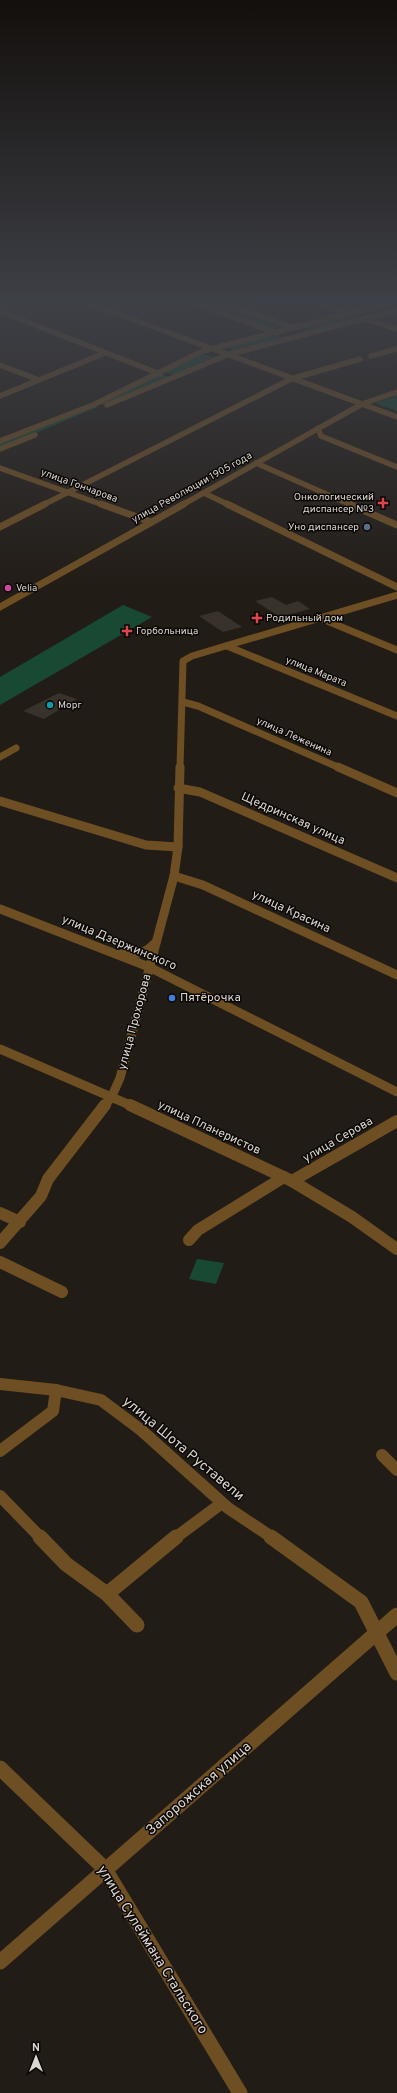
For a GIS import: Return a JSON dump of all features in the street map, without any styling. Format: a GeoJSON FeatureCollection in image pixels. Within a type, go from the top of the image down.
{"type":"FeatureCollection","features":[{"type":"Feature","properties":{"kind":"street"},"geometry":{"type":"LineString","coordinates":[[0,441],[93,405],[110,397]]}},
{"type":"Feature","properties":{"kind":"street"},"geometry":{"type":"LineString","coordinates":[[0,449],[127,397]]}},
{"type":"Feature","properties":{"kind":"street"},"geometry":{"type":"LineString","coordinates":[[0,527],[257,397]]}},
{"type":"Feature","properties":{"kind":"street"},"geometry":{"type":"LineString","coordinates":[[341,397],[397,417]]}},
{"type":"Feature","properties":{"kind":"street","name":"улица Революции 1905 года"},"geometry":{"type":"LineString","coordinates":[[0,607],[318,428],[362,404],[383,397]]}},
{"type":"Feature","properties":{"kind":"street"},"geometry":{"type":"LineString","coordinates":[[318,428],[321,436],[397,467]]}},
{"type":"Feature","properties":{"kind":"street"},"geometry":{"type":"LineString","coordinates":[[256,463],[397,525]]}},
{"type":"Feature","properties":{"kind":"street","name":"улица Гончарова"},"geometry":{"type":"LineString","coordinates":[[0,468],[151,522]]}},
{"type":"Feature","properties":{"kind":"street"},"geometry":{"type":"LineString","coordinates":[[204,493],[397,587]]}},
{"type":"Feature","properties":{"kind":"street"},"geometry":{"type":"LineString","coordinates":[[227,646],[397,595]]}},
{"type":"Feature","properties":{"kind":"street"},"geometry":{"type":"LineString","coordinates":[[320,618],[397,650]]}},
{"type":"Feature","properties":{"kind":"street","name":"улица Прохорова"},"geometry":{"type":"LineString","coordinates":[[0,1243],[42,1196],[48,1179],[112,1096],[120,1078],[174,876],[178,847],[178,788],[183,702],[183,661],[192,656],[227,646]]}},
{"type":"Feature","properties":{"kind":"street","name":"улица Марата"},"geometry":{"type":"LineString","coordinates":[[227,646],[397,716]]}},
{"type":"Feature","properties":{"kind":"street","name":"улица Леженина"},"geometry":{"type":"LineString","coordinates":[[183,702],[198,706],[397,793]]}},
{"type":"Feature","properties":{"kind":"street"},"geometry":{"type":"LineString","coordinates":[[0,757],[16,748]]}},
{"type":"Feature","properties":{"kind":"street","name":"Щедринская улица"},"geometry":{"type":"LineString","coordinates":[[178,788],[200,792],[397,878]]}},
{"type":"Feature","properties":{"kind":"street"},"geometry":{"type":"LineString","coordinates":[[0,801],[146,845],[178,847]]}},
{"type":"Feature","properties":{"kind":"street","name":"улица Красина"},"geometry":{"type":"LineString","coordinates":[[174,876],[203,885],[397,975]]}},
{"type":"Feature","properties":{"kind":"street","name":"улица Дзержинского"},"geometry":{"type":"LineString","coordinates":[[0,909],[149,967],[397,1092]]}},
{"type":"Feature","properties":{"kind":"street"},"geometry":{"type":"LineString","coordinates":[[109,952],[133,954],[142,953],[148,950],[157,940]]}},
{"type":"Feature","properties":{"kind":"street","name":"улица Планеристов"},"geometry":{"type":"LineString","coordinates":[[0,1049],[92,1089],[112,1096],[288,1179],[352,1217],[397,1249]]}},
{"type":"Feature","properties":{"kind":"street","name":"улица Серова"},"geometry":{"type":"LineString","coordinates":[[189,1240],[198,1230],[288,1179],[397,1121]]}},
{"type":"Feature","properties":{"kind":"street"},"geometry":{"type":"LineString","coordinates":[[0,1213],[20,1222]]}},
{"type":"Feature","properties":{"kind":"street"},"geometry":{"type":"LineString","coordinates":[[0,1262],[62,1292]]}},
{"type":"Feature","properties":{"kind":"street","name":"улица Шота Руставели"},"geometry":{"type":"LineString","coordinates":[[0,1384],[56,1390],[101,1400],[141,1430],[222,1503],[310,1564],[361,1602],[376,1635],[397,1673]]}},
{"type":"Feature","properties":{"kind":"street"},"geometry":{"type":"LineString","coordinates":[[0,1451],[53,1411],[56,1390]]}},
{"type":"Feature","properties":{"kind":"street"},"geometry":{"type":"LineString","coordinates":[[382,1455],[397,1470]]}},
{"type":"Feature","properties":{"kind":"street"},"geometry":{"type":"LineString","coordinates":[[0,1496],[66,1564],[107,1594],[137,1625]]}},
{"type":"Feature","properties":{"kind":"street"},"geometry":{"type":"LineString","coordinates":[[107,1594],[180,1534],[222,1503]]}},
{"type":"Feature","properties":{"kind":"street","name":"Запорожская улица"},"geometry":{"type":"LineString","coordinates":[[0,1962],[376,1635],[397,1615]]}},
{"type":"Feature","properties":{"kind":"street","name":"улица Сулеймана Стальского"},"geometry":{"type":"LineString","coordinates":[[0,1768],[105,1870],[240,2093]]}},
{"type":"Feature","properties":{"kind":"green space"},"geometry":{"type":"Polygon","coordinates":[[[113,397],[124,397],[104,405],[99,404],[113,397]]]}},
{"type":"Feature","properties":{"kind":"green space"},"geometry":{"type":"Polygon","coordinates":[[[397,397],[397,411],[375,403],[397,397]]]}},
{"type":"Feature","properties":{"kind":"green space"},"geometry":{"type":"Polygon","coordinates":[[[95,406],[98,407],[0,448],[0,443],[95,406]]]}},
{"type":"Feature","properties":{"kind":"green space"},"geometry":{"type":"Polygon","coordinates":[[[123,605],[152,617],[0,705],[0,677],[123,605]]]}},
{"type":"Feature","properties":{"kind":"green space"},"geometry":{"type":"Polygon","coordinates":[[[197,1259],[224,1263],[216,1284],[189,1279],[197,1259]]]}},
{"type":"Feature","properties":{"kind":"building"},"geometry":{"type":"Polygon","coordinates":[[[272,597],[286,605],[298,601],[310,609],[280,617],[255,601],[272,597]]]}},
{"type":"Feature","properties":{"kind":"building"},"geometry":{"type":"Polygon","coordinates":[[[218,611],[242,627],[223,632],[199,616],[218,611]]]}},
{"type":"Feature","properties":{"kind":"building","name":"Морг"},"geometry":{"type":"Polygon","coordinates":[[[59,693],[77,699],[44,719],[23,711],[59,693]]]}},
{"type":"Feature","properties":{"kind":"place","name":"Онкологический диспансер №3"},"geometry":{"type":"Point","coordinates":[383,503]}},
{"type":"Feature","properties":{"kind":"place","name":"Уно диспансер"},"geometry":{"type":"Point","coordinates":[367,527]}},
{"type":"Feature","properties":{"kind":"place","name":"Velia"},"geometry":{"type":"Point","coordinates":[8,588]}},
{"type":"Feature","properties":{"kind":"place","name":"Родильный дом"},"geometry":{"type":"Point","coordinates":[257,618]}},
{"type":"Feature","properties":{"kind":"place","name":"Горбольница"},"geometry":{"type":"Point","coordinates":[127,631]}},
{"type":"Feature","properties":{"kind":"place","name":"Морг"},"geometry":{"type":"Point","coordinates":[50,705]}},
{"type":"Feature","properties":{"kind":"place","name":"Пятёрочка"},"geometry":{"type":"Point","coordinates":[172,998]}}]}
